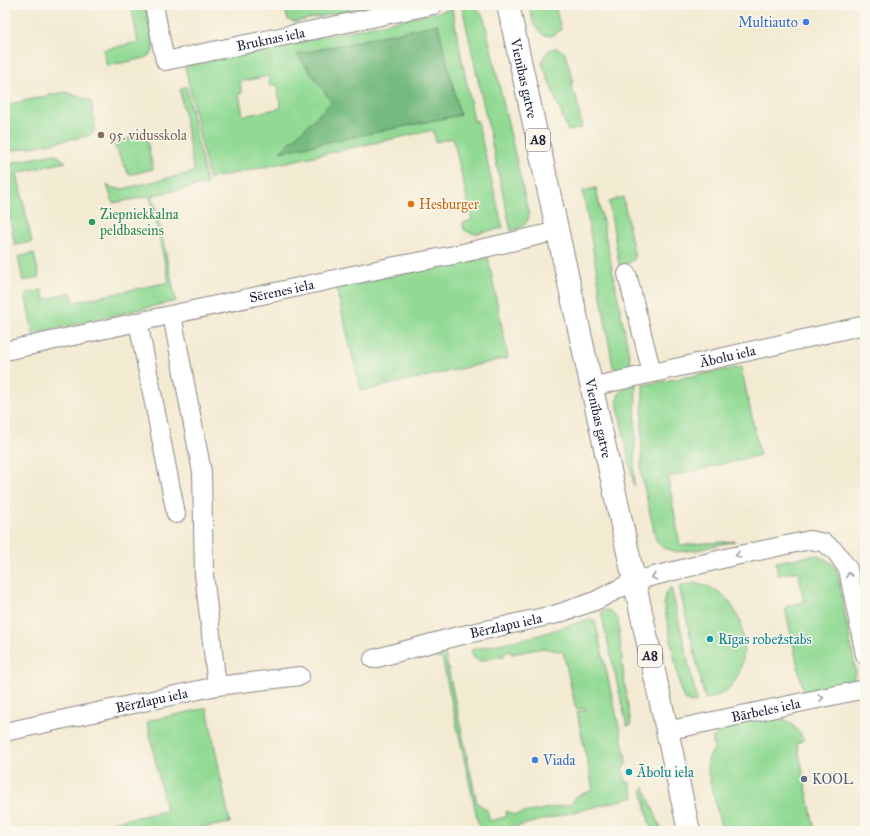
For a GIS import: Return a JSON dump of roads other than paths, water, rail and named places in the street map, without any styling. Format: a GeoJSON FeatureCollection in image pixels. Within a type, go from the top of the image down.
{"type":"FeatureCollection","features":[{"type":"Feature","properties":{"kind":"highway","name":"Vienības gatve"},"geometry":{"type":"LineString","coordinates":[[508,5],[689,831]]}},
{"type":"Feature","properties":{"kind":"street","name":"Bruknas iela"},"geometry":{"type":"LineString","coordinates":[[154,5],[165,61],[433,5]]}},
{"type":"Feature","properties":{"kind":"street","name":"Sērenes iela"},"geometry":{"type":"LineString","coordinates":[[5,351],[390,267],[454,255],[558,231]]}},
{"type":"Feature","properties":{"kind":"street"},"geometry":{"type":"LineString","coordinates":[[627,274],[652,373]]}},
{"type":"Feature","properties":{"kind":"street"},"geometry":{"type":"LineString","coordinates":[[172,315],[202,472],[204,574],[217,686]]}},
{"type":"Feature","properties":{"kind":"street"},"geometry":{"type":"LineString","coordinates":[[138,322],[176,514]]}},
{"type":"Feature","properties":{"kind":"street","name":"Ābolu iela"},"geometry":{"type":"LineString","coordinates":[[591,387],[865,325]]}},
{"type":"Feature","properties":{"kind":"street","name":"Bērzlapu iela"},"geometry":{"type":"LineString","coordinates":[[373,659],[454,637],[557,614],[595,601],[634,581],[730,557],[810,540],[825,544],[836,552],[848,569],[865,655]]}},
{"type":"Feature","properties":{"kind":"street","name":"Bērzlapu iela"},"geometry":{"type":"LineString","coordinates":[[5,732],[217,686],[300,676]]}},
{"type":"Feature","properties":{"kind":"street","name":"Bārbeles iela"},"geometry":{"type":"LineString","coordinates":[[666,731],[865,689]]}},
{"type":"Feature","properties":{"kind":"place","name":"Multiauto"},"geometry":{"type":"Point","coordinates":[806,22]}},
{"type":"Feature","properties":{"kind":"place","name":"95. vidusskola"},"geometry":{"type":"Point","coordinates":[101,135]}},
{"type":"Feature","properties":{"kind":"place","name":"Hesburger"},"geometry":{"type":"Point","coordinates":[411,204]}},
{"type":"Feature","properties":{"kind":"place","name":"Ziepniekkalna peldbaseins"},"geometry":{"type":"Point","coordinates":[92,222]}},
{"type":"Feature","properties":{"kind":"place","name":"Rīgas robežstabs"},"geometry":{"type":"Point","coordinates":[710,639]}},
{"type":"Feature","properties":{"kind":"place","name":"Viada"},"geometry":{"type":"Point","coordinates":[535,760]}},
{"type":"Feature","properties":{"kind":"place","name":"Ābolu iela"},"geometry":{"type":"Point","coordinates":[629,772]}},
{"type":"Feature","properties":{"kind":"place","name":"KOOL"},"geometry":{"type":"Point","coordinates":[804,779]}}]}
